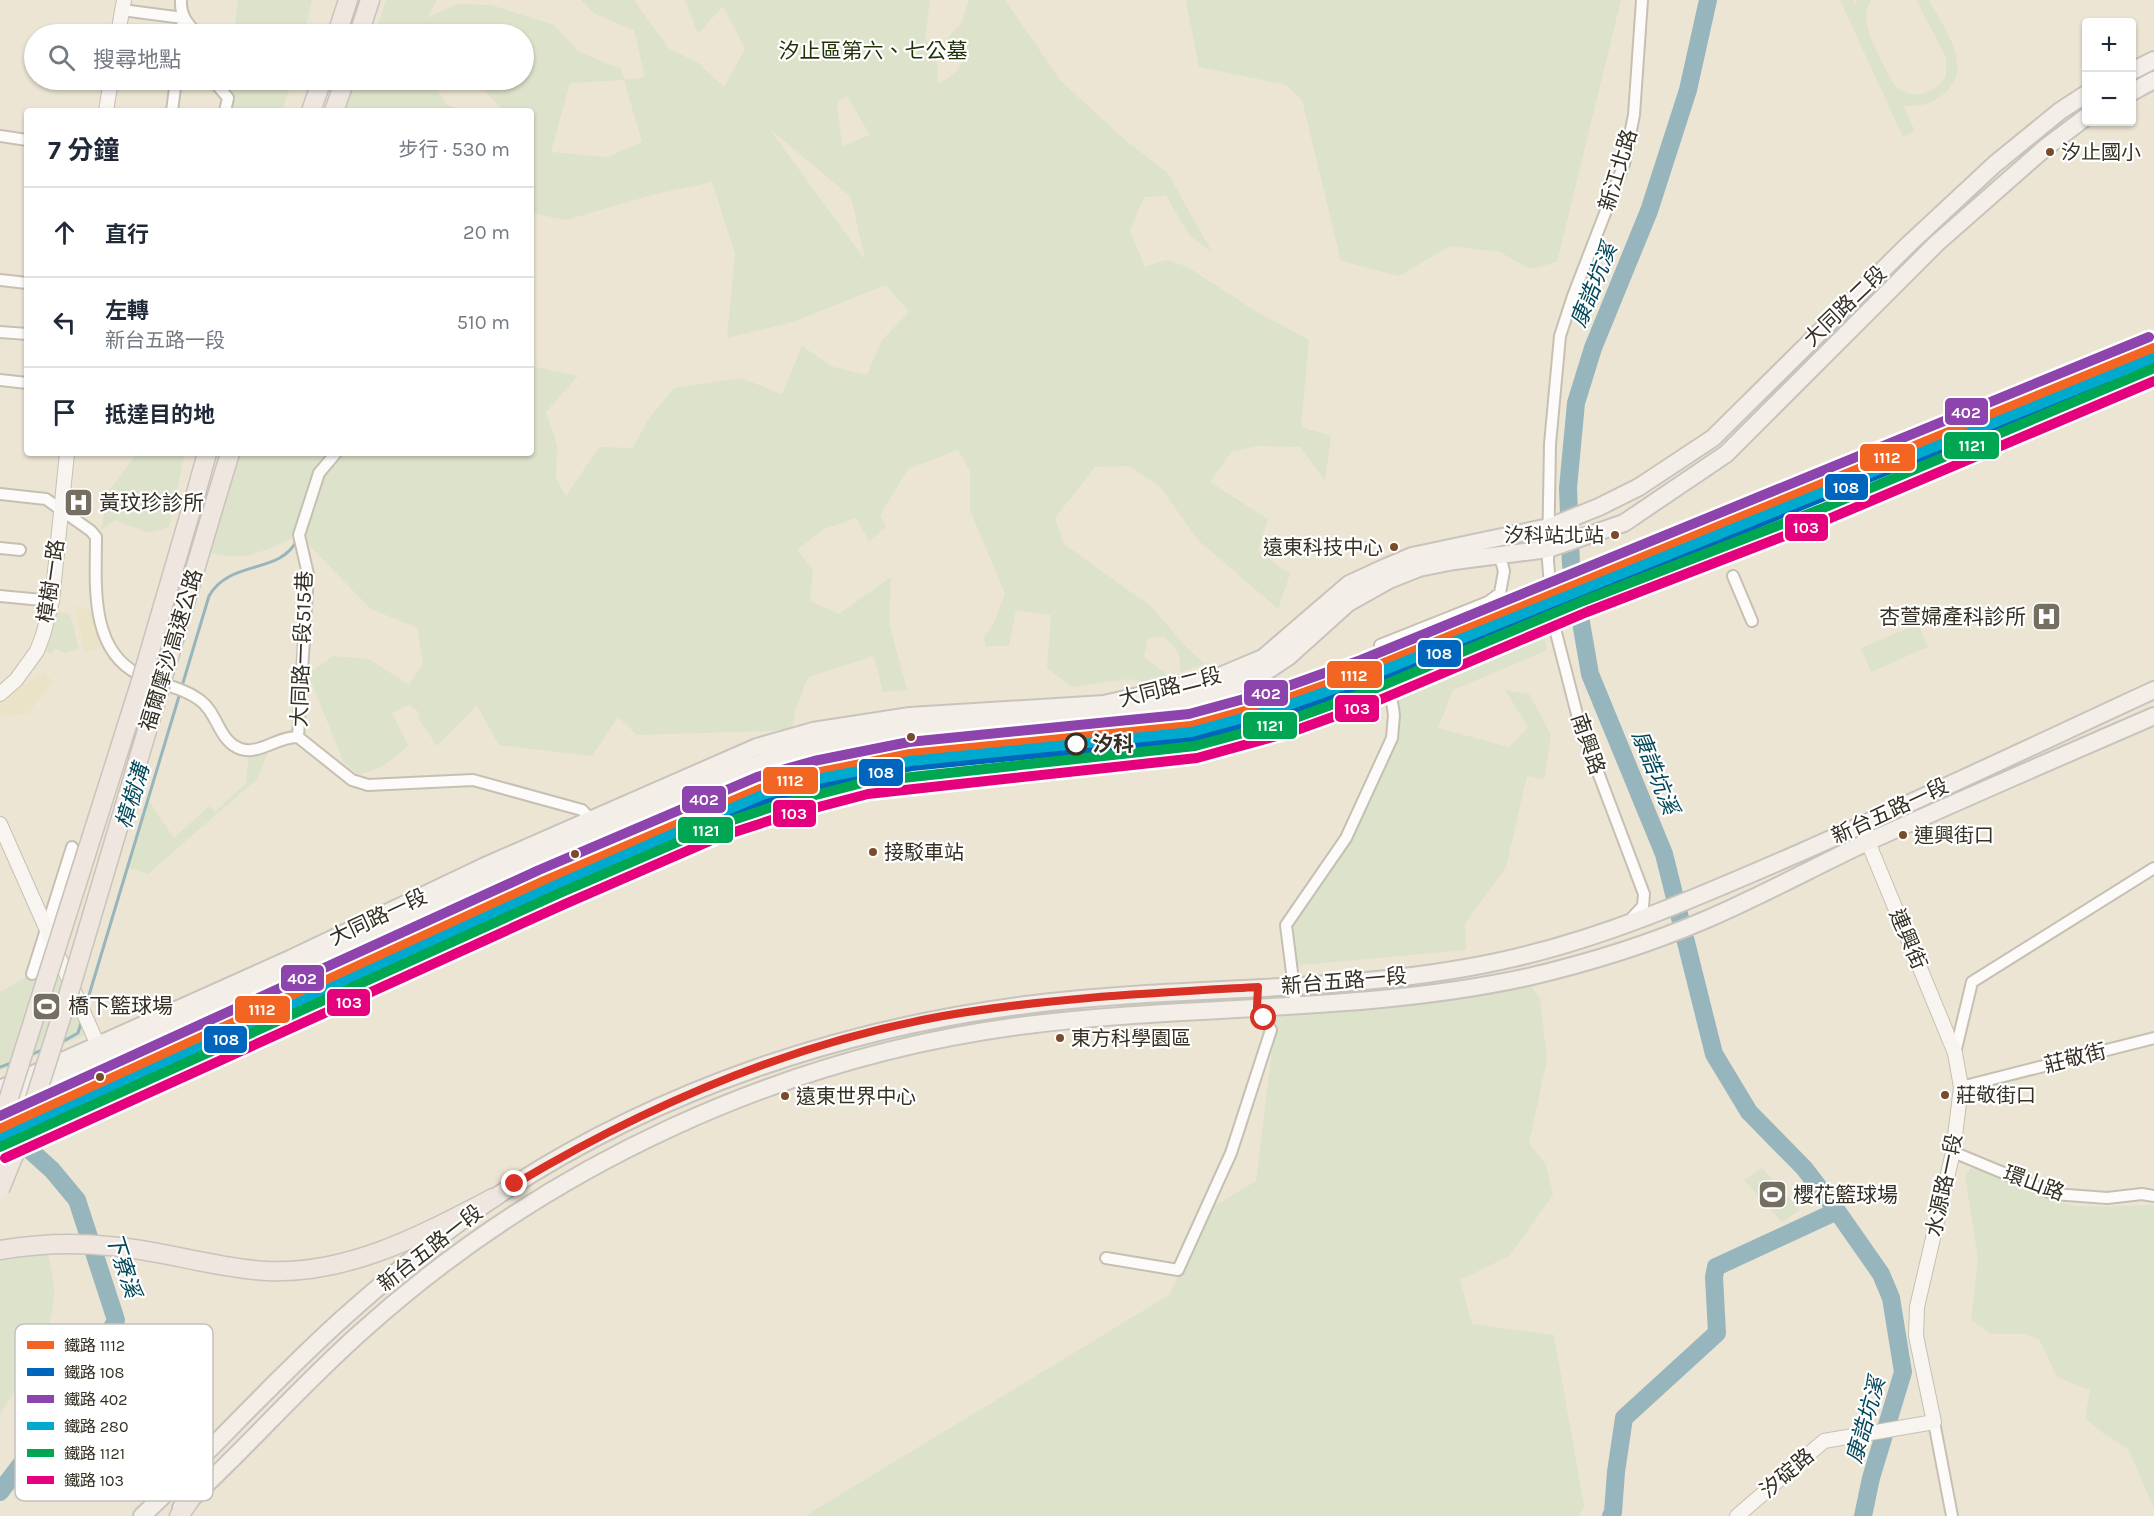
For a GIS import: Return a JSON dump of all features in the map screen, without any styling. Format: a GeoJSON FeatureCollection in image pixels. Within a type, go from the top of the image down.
{"type":"FeatureCollection","features":[{"type":"Feature","properties":{"kind":"highway"},"geometry":{"type":"LineString","coordinates":[[336,24],[337,0]]}},
{"type":"Feature","properties":{"kind":"highway"},"geometry":{"type":"LineString","coordinates":[[339,24],[348,0]]}},
{"type":"Feature","properties":{"kind":"highway"},"geometry":{"type":"LineString","coordinates":[[362,24],[370,0]]}},
{"type":"Feature","properties":{"kind":"highway"},"geometry":{"type":"LineString","coordinates":[[312,108],[318,90]]}},
{"type":"Feature","properties":{"kind":"highway"},"geometry":{"type":"LineString","coordinates":[[335,108],[341,90]]}},
{"type":"Feature","properties":{"kind":"highway","name":"福爾摩沙高速公路"},"geometry":{"type":"LineString","coordinates":[[0,1126],[141,681],[206,456]]}},
{"type":"Feature","properties":{"kind":"highway","name":"福爾摩沙高速公路"},"geometry":{"type":"LineString","coordinates":[[0,1190],[29,1118],[68,996],[229,456]]}},
{"type":"Feature","properties":{"kind":"highway"},"geometry":{"type":"LineString","coordinates":[[0,1250],[57,1244],[99,1245],[178,1257],[230,1268],[268,1271],[322,1267],[377,1253],[418,1237],[493,1198]]}},
{"type":"Feature","properties":{"kind":"highway"},"geometry":{"type":"LineString","coordinates":[[179,1516],[189,1501]]}},
{"type":"Feature","properties":{"kind":"main road"},"geometry":{"type":"LineString","coordinates":[[2136,90],[2153,82]]}},
{"type":"Feature","properties":{"kind":"main road","name":"大同路二段"},"geometry":{"type":"LineString","coordinates":[[761,754],[813,731],[910,716],[1104,704],[1213,679],[1263,658],[1349,584],[1386,567],[1412,556],[1549,527],[1639,487],[1713,438],[1909,244],[1995,164],[2060,111],[2082,97]]}},
{"type":"Feature","properties":{"kind":"main road","name":"大同路二段"},"geometry":{"type":"LineString","coordinates":[[761,754],[892,733],[1099,718],[1164,707],[1228,688],[1264,673],[1288,657],[1348,603],[1389,580],[1419,568],[1499,554],[1548,549],[1624,523],[1726,454],[1926,255],[2045,148],[2082,120]]}},
{"type":"Feature","properties":{"kind":"main road"},"geometry":{"type":"LineString","coordinates":[[1909,244],[1926,255]]}},
{"type":"Feature","properties":{"kind":"main road","name":"新台五路一段"},"geometry":{"type":"LineString","coordinates":[[213,1446],[345,1316],[493,1198],[585,1143],[652,1111],[752,1069],[823,1046],[943,1016],[1038,1003],[1296,986],[1466,968],[1550,949],[1623,927],[1690,900],[1861,825],[2154,690]]}},
{"type":"Feature","properties":{"kind":"main road","name":"新台五路一段"},"geometry":{"type":"LineString","coordinates":[[213,1476],[278,1410],[362,1331],[418,1283],[498,1224],[588,1168],[647,1138],[819,1072],[951,1036],[1034,1024],[1384,999],[1524,978],[1629,949],[1704,920],[1868,842],[2154,716]]}},
{"type":"Feature","properties":{"kind":"main road","name":"大同路一段"},"geometry":{"type":"LineString","coordinates":[[11,1089],[104,1059],[489,881],[595,828],[761,754]]}},
{"type":"Feature","properties":{"kind":"main road","name":"大同路一段"},"geometry":{"type":"LineString","coordinates":[[0,1106],[11,1089],[97,1043],[290,959],[485,866],[595,828]]}},
{"type":"Feature","properties":{"kind":"main road"},"geometry":{"type":"LineString","coordinates":[[1623,927],[1629,949]]}},
{"type":"Feature","properties":{"kind":"main road"},"geometry":{"type":"LineString","coordinates":[[1257,1007],[1258,987]]}},
{"type":"Feature","properties":{"kind":"main road","name":"新台五路一段"},"geometry":{"type":"LineString","coordinates":[[142,1516],[157,1501]]}},
{"type":"Feature","properties":{"kind":"main road","name":"新台五路一段"},"geometry":{"type":"LineString","coordinates":[[172,1516],[189,1501]]}},
{"type":"Feature","properties":{"kind":"street"},"geometry":{"type":"LineString","coordinates":[[181,0],[180,10],[188,24]]}},
{"type":"Feature","properties":{"kind":"street","name":"新江北路"},"geometry":{"type":"LineString","coordinates":[[1548,549],[1550,444],[1560,336],[1624,164],[1634,115],[1642,0]]}},
{"type":"Feature","properties":{"kind":"street"},"geometry":{"type":"LineString","coordinates":[[120,24],[123,5],[183,18]]}},
{"type":"Feature","properties":{"kind":"street"},"geometry":{"type":"LineString","coordinates":[[182,24],[183,18]]}},
{"type":"Feature","properties":{"kind":"street"},"geometry":{"type":"LineString","coordinates":[[2143,65],[2153,82]]}},
{"type":"Feature","properties":{"kind":"street"},"geometry":{"type":"LineString","coordinates":[[106,108],[109,90]]}},
{"type":"Feature","properties":{"kind":"street"},"geometry":{"type":"LineString","coordinates":[[172,108],[175,90]]}},
{"type":"Feature","properties":{"kind":"street"},"geometry":{"type":"LineString","coordinates":[[221,90],[228,98],[226,108]]}},
{"type":"Feature","properties":{"kind":"street"},"geometry":{"type":"LineString","coordinates":[[0,136],[24,140]]}},
{"type":"Feature","properties":{"kind":"street"},"geometry":{"type":"LineString","coordinates":[[0,280],[24,283]]}},
{"type":"Feature","properties":{"kind":"street"},"geometry":{"type":"LineString","coordinates":[[0,332],[24,334]]}},
{"type":"Feature","properties":{"kind":"street"},"geometry":{"type":"LineString","coordinates":[[1788,527],[1803,527],[2154,380]]}},
{"type":"Feature","properties":{"kind":"street"},"geometry":{"type":"LineString","coordinates":[[0,381],[24,383]]}},
{"type":"Feature","properties":{"kind":"street","name":"樟樹一路"},"geometry":{"type":"LineString","coordinates":[[0,694],[16,680],[37,651],[52,602],[66,456]]}},
{"type":"Feature","properties":{"kind":"street","name":"大同路一段515巷"},"geometry":{"type":"LineString","coordinates":[[333,456],[319,473],[299,535],[308,574],[298,737],[352,780],[368,785],[473,780],[582,810],[595,828]]}},
{"type":"Feature","properties":{"kind":"street"},"geometry":{"type":"LineString","coordinates":[[0,494],[46,499],[96,537],[98,611],[108,640],[120,659],[137,674],[180,690],[203,702],[228,741],[243,750],[259,748],[282,738],[298,737]]}},
{"type":"Feature","properties":{"kind":"street"},"geometry":{"type":"LineString","coordinates":[[0,548],[20,550]]}},
{"type":"Feature","properties":{"kind":"street","name":"南興路"},"geometry":{"type":"LineString","coordinates":[[1548,549],[1553,621],[1579,722],[1644,894],[1643,906],[1623,927]]}},
{"type":"Feature","properties":{"kind":"street"},"geometry":{"type":"LineString","coordinates":[[1380,645],[1488,602],[1500,593],[1504,571],[1499,554]]}},
{"type":"Feature","properties":{"kind":"street"},"geometry":{"type":"LineString","coordinates":[[1732,576],[1752,621]]}},
{"type":"Feature","properties":{"kind":"street"},"geometry":{"type":"LineString","coordinates":[[0,596],[52,602]]}},
{"type":"Feature","properties":{"kind":"street"},"geometry":{"type":"LineString","coordinates":[[1296,1004],[1296,986],[1289,966],[1286,925],[1346,838],[1392,738],[1394,715],[1390,689],[1553,621]]}},
{"type":"Feature","properties":{"kind":"street"},"geometry":{"type":"LineString","coordinates":[[0,824],[104,1059],[100,1077]]}},
{"type":"Feature","properties":{"kind":"street","name":"連興街"},"geometry":{"type":"LineString","coordinates":[[1861,825],[1955,1053]]}},
{"type":"Feature","properties":{"kind":"street"},"geometry":{"type":"LineString","coordinates":[[32,974],[72,847]]}},
{"type":"Feature","properties":{"kind":"street","name":"水源路一段"},"geometry":{"type":"LineString","coordinates":[[1934,1422],[1920,1362],[1917,1307],[1953,1152],[1961,1087],[1955,1053],[1972,982],[2154,868]]}},
{"type":"Feature","properties":{"kind":"street"},"geometry":{"type":"LineString","coordinates":[[1106,1258],[1178,1270],[1231,1153],[1264,1054],[1271,1030],[1257,1007]]}},
{"type":"Feature","properties":{"kind":"street","name":"莊敬街"},"geometry":{"type":"LineString","coordinates":[[1961,1087],[2154,1038]]}},
{"type":"Feature","properties":{"kind":"street","name":"環山路"},"geometry":{"type":"LineString","coordinates":[[1953,1152],[2054,1194],[2106,1198],[2142,1194],[2154,1196]]}},
{"type":"Feature","properties":{"kind":"street"},"geometry":{"type":"LineString","coordinates":[[1934,1422],[1952,1516]]}},
{"type":"Feature","properties":{"kind":"street","name":"汐碇路"},"geometry":{"type":"LineString","coordinates":[[1737,1516],[1824,1441],[1934,1422]]}},
{"type":"Feature","properties":{"kind":"green space"},"geometry":{"type":"Polygon","coordinates":[[[238,0],[312,0],[306,24],[235,24],[238,0]]]}},
{"type":"Feature","properties":{"kind":"green space","name":"汐止區第六、七公墓"},"geometry":{"type":"Polygon","coordinates":[[[386,0],[437,0],[427,18],[457,4],[491,5],[554,25],[579,52],[621,69],[625,80],[645,77],[634,30],[595,14],[581,0],[634,0],[668,48],[698,63],[724,87],[745,49],[723,6],[698,34],[685,0],[930,0],[925,39],[937,55],[938,84],[951,76],[963,61],[965,38],[958,43],[945,41],[962,22],[969,0],[1005,0],[1061,81],[1125,140],[1167,172],[1212,252],[1190,236],[1166,196],[1144,197],[1130,231],[1145,267],[1166,260],[1186,266],[1257,312],[1309,340],[1301,427],[1331,436],[1325,481],[1300,447],[1257,446],[1232,451],[1210,482],[1268,519],[1258,551],[1290,574],[1278,609],[1198,540],[1161,488],[1130,466],[1095,467],[1055,518],[1064,544],[1153,608],[1185,646],[1205,664],[1180,672],[1179,656],[1172,644],[1164,637],[1148,638],[1144,657],[1170,677],[1153,683],[1128,679],[1071,687],[1047,668],[1051,615],[1016,610],[1009,646],[986,646],[984,637],[993,625],[1005,594],[970,510],[970,471],[958,450],[908,469],[880,515],[886,527],[869,541],[856,518],[824,529],[797,550],[813,569],[810,601],[839,614],[891,577],[889,623],[907,690],[883,692],[874,656],[808,677],[795,710],[792,730],[637,735],[618,717],[592,756],[499,745],[477,706],[437,746],[418,718],[420,713],[409,705],[392,713],[408,745],[385,764],[358,775],[344,763],[308,674],[333,656],[369,659],[409,685],[423,664],[417,628],[371,609],[299,535],[264,551],[241,556],[203,550],[233,456],[325,456],[320,471],[333,456],[534,456],[534,367],[536,367],[578,376],[546,412],[557,445],[556,479],[566,496],[599,447],[633,448],[649,418],[674,388],[741,378],[782,394],[802,346],[833,367],[867,375],[882,340],[909,312],[886,285],[792,322],[727,338],[735,254],[712,182],[652,195],[566,220],[534,214],[534,108],[501,108],[484,90],[534,90],[534,24],[378,24],[386,0]],[[624,80],[570,83],[551,152],[608,157],[642,142],[624,80]],[[847,96],[837,102],[842,146],[870,135],[847,96]],[[771,131],[865,260],[851,197],[771,131]]]}},
{"type":"Feature","properties":{"kind":"green space"},"geometry":{"type":"Polygon","coordinates":[[[1186,0],[1621,0],[1557,262],[1530,269],[1500,252],[1450,246],[1399,276],[1341,261],[1302,100],[1286,85],[1199,67],[1186,0]]]}},
{"type":"Feature","properties":{"kind":"green space"},"geometry":{"type":"Polygon","coordinates":[[[1840,0],[1853,0],[1855,4],[1857,0],[1872,0],[1867,8],[1866,18],[1877,53],[1893,83],[1899,89],[1906,93],[1921,94],[1935,88],[1946,76],[1946,57],[1916,0],[1929,0],[1953,46],[1957,59],[1957,70],[1954,82],[1936,100],[1921,105],[1903,106],[1915,131],[1903,137],[1840,0]]]}},
{"type":"Feature","properties":{"kind":"green space"},"geometry":{"type":"Polygon","coordinates":[[[228,90],[289,90],[283,108],[225,108],[228,90]]]}},
{"type":"Feature","properties":{"kind":"green space"},"geometry":{"type":"Polygon","coordinates":[[[356,90],[438,90],[447,105],[456,108],[332,108],[335,99],[356,90]]]}},
{"type":"Feature","properties":{"kind":"green space"},"geometry":{"type":"Polygon","coordinates":[[[135,456],[184,456],[169,527],[148,533],[115,520],[101,530],[108,492],[135,456]]]}},
{"type":"Feature","properties":{"kind":"green space"},"geometry":{"type":"Polygon","coordinates":[[[52,611],[70,614],[79,649],[64,653],[55,648],[51,654],[42,648],[52,611]]]}},
{"type":"Feature","properties":{"kind":"green space"},"geometry":{"type":"Polygon","coordinates":[[[1553,621],[1543,632],[1547,650],[1453,690],[1438,728],[1509,747],[1528,727],[1505,690],[1529,694],[1551,735],[1544,779],[1527,776],[1506,867],[1465,924],[1466,950],[1289,966],[1286,925],[1344,840],[1392,739],[1390,689],[1553,621]]]}},
{"type":"Feature","properties":{"kind":"green space"},"geometry":{"type":"Polygon","coordinates":[[[1918,624],[1928,647],[1871,672],[1861,648],[1918,624]]]}},
{"type":"Feature","properties":{"kind":"green space"},"geometry":{"type":"Polygon","coordinates":[[[272,742],[257,779],[148,874],[128,868],[149,801],[174,838],[209,806],[215,812],[246,783],[249,750],[272,742]]]}},
{"type":"Feature","properties":{"kind":"green space","name":"橋下籃球場"},"geometry":{"type":"Polygon","coordinates":[[[43,941],[85,1035],[0,1071],[0,992],[32,974],[43,941]]]}},
{"type":"Feature","properties":{"kind":"green space"},"geometry":{"type":"Polygon","coordinates":[[[1524,978],[1540,998],[1547,1060],[1529,1143],[1546,1165],[1553,1195],[1509,1256],[1460,1280],[1472,1324],[1554,1335],[1584,1506],[1579,1516],[805,1516],[1169,1295],[1211,1208],[1256,1181],[1276,1018],[1296,1004],[1524,978]]]}},
{"type":"Feature","properties":{"kind":"green space","name":"櫻花籃球場"},"geometry":{"type":"Polygon","coordinates":[[[1762,1168],[1800,1210],[1782,1222],[1744,1180],[1762,1168]]]}},
{"type":"Feature","properties":{"kind":"green space"},"geometry":{"type":"Polygon","coordinates":[[[1971,1168],[1995,1174],[2042,1196],[2066,1204],[2097,1207],[2154,1205],[2154,1508],[2128,1449],[2104,1434],[2085,1418],[2090,1390],[2057,1377],[2039,1339],[2023,1334],[1991,1334],[1971,1320],[1978,1259],[1965,1175],[1971,1168]]]}},
{"type":"Feature","properties":{"kind":"green space"},"geometry":{"type":"Polygon","coordinates":[[[22,1254],[48,1255],[54,1296],[49,1324],[15,1324],[15,1390],[0,1414],[0,1259],[22,1254]]]}},
{"type":"Feature","properties":{"kind":"sand"},"geometry":{"type":"Polygon","coordinates":[[[74,606],[98,611],[110,644],[85,652],[74,606]]]}},
{"type":"Feature","properties":{"kind":"sand"},"geometry":{"type":"Polygon","coordinates":[[[44,672],[53,681],[28,714],[0,717],[0,702],[44,672]]]}},
{"type":"Feature","properties":{"kind":"waterway","name":"康誥坑溪"},"geometry":{"type":"LineString","coordinates":[[1708,0],[1688,90],[1649,211],[1593,348],[1576,403],[1568,488],[1571,565],[1590,674],[1664,854],[1714,1054],[1749,1112],[1804,1168],[1837,1211],[1881,1274],[1891,1298],[1903,1372],[1871,1478],[1863,1516]]}},
{"type":"Feature","properties":{"kind":"waterway","name":"樟樹溝"},"geometry":{"type":"LineString","coordinates":[[182,686],[209,596],[218,584],[242,571],[279,558],[289,551],[297,540]]}},
{"type":"Feature","properties":{"kind":"waterway","name":"樟樹溝"},"geometry":{"type":"LineString","coordinates":[[86,1005],[180,693]]}},
{"type":"Feature","properties":{"kind":"waterway","name":"樟樹溝"},"geometry":{"type":"LineString","coordinates":[[62,1042],[78,1033],[82,1020]]}},
{"type":"Feature","properties":{"kind":"waterway","name":"樟樹溝"},"geometry":{"type":"LineString","coordinates":[[28,1056],[44,1049]]}},
{"type":"Feature","properties":{"kind":"waterway","name":"樟樹溝"},"geometry":{"type":"LineString","coordinates":[[0,1067],[14,1062]]}},
{"type":"Feature","properties":{"kind":"waterway","name":"下寮溪"},"geometry":{"type":"LineString","coordinates":[[0,1123],[52,1170],[77,1200],[116,1320],[114,1324]]}},
{"type":"Feature","properties":{"kind":"waterway"},"geometry":{"type":"LineString","coordinates":[[1611,1516],[1624,1418],[1717,1333],[1714,1277],[1716,1267],[1837,1211]]}},
{"type":"Feature","properties":{"kind":"waterway","name":"下寮溪"},"geometry":{"type":"LineString","coordinates":[[0,1492],[15,1472]]}},
{"type":"Feature","properties":{"kind":"tunnel"},"geometry":{"type":"LineString","coordinates":[[1380,645],[1390,689]]}},
{"type":"Feature","properties":{"kind":"rail line","name":"402"},"geometry":{"type":"LineString","coordinates":[[0,1116],[539,870],[757,777],[814,761],[909,742],[1189,714],[1277,690],[1361,660],[2149,337]]}},
{"type":"Feature","properties":{"kind":"rail line","name":"1112"},"geometry":{"type":"LineString","coordinates":[[0,1129],[544,881],[760,789],[816,773],[910,754],[1191,726],[1281,701],[1365,671],[2154,348]]}},
{"type":"Feature","properties":{"kind":"rail line","name":"280"},"geometry":{"type":"LineString","coordinates":[[0,1139],[556,885],[762,795],[817,779],[911,761],[1192,732],[1283,707],[1367,677],[2154,358]]}},
{"type":"Feature","properties":{"kind":"rail line","name":"108"},"geometry":{"type":"LineString","coordinates":[[5,1140],[549,892],[764,800],[819,785],[912,766],[1193,738],[1284,713],[1370,682],[2154,361]]}},
{"type":"Feature","properties":{"kind":"rail line","name":"1121"},"geometry":{"type":"LineString","coordinates":[[0,1147],[560,893],[715,826],[781,804],[866,782],[1195,746],[1287,721],[1372,690],[1583,601],[1821,509],[2154,368]]}},
{"type":"Feature","properties":{"kind":"rail line","name":"103"},"geometry":{"type":"LineString","coordinates":[[5,1158],[565,904],[719,837],[784,816],[868,794],[1197,758],[1291,732],[1377,701],[1587,612],[1826,520],[2154,381]]}},
{"type":"Feature","properties":{"kind":"place","name":"汐止國小"},"geometry":{"type":"Point","coordinates":[2050,152]}},
{"type":"Feature","properties":{"kind":"place","name":"黃玟珍診所"},"geometry":{"type":"Point","coordinates":[78,503]}},
{"type":"Feature","properties":{"kind":"place","name":"汐科站北站"},"geometry":{"type":"Point","coordinates":[1615,535]}},
{"type":"Feature","properties":{"kind":"place","name":"遠東科技中心"},"geometry":{"type":"Point","coordinates":[1394,547]}},
{"type":"Feature","properties":{"kind":"place","name":"杏萱婦產科診所"},"geometry":{"type":"Point","coordinates":[2047,617]}},
{"type":"Feature","properties":{"kind":"place","name":"汐科"},"geometry":{"type":"Point","coordinates":[1076,744]}},
{"type":"Feature","properties":{"kind":"place","name":"連興街口"},"geometry":{"type":"Point","coordinates":[1903,835]}},
{"type":"Feature","properties":{"kind":"place","name":"接駁車站"},"geometry":{"type":"Point","coordinates":[873,852]}},
{"type":"Feature","properties":{"kind":"place","name":"橋下籃球場"},"geometry":{"type":"Point","coordinates":[47,1006]}},
{"type":"Feature","properties":{"kind":"place","name":"東方科學園區"},"geometry":{"type":"Point","coordinates":[1060,1038]}},
{"type":"Feature","properties":{"kind":"place","name":"莊敬街口"},"geometry":{"type":"Point","coordinates":[1945,1095]}},
{"type":"Feature","properties":{"kind":"place","name":"遠東世界中心"},"geometry":{"type":"Point","coordinates":[785,1096]}},
{"type":"Feature","properties":{"kind":"place","name":"櫻花籃球場"},"geometry":{"type":"Point","coordinates":[1772,1195]}},
{"type":"Feature","properties":{"kind":"route"},"geometry":{"type":"LineString","coordinates":[[515,1184],[585,1143],[652,1111],[752,1069],[823,1046],[902,1025],[943,1016],[1038,1003],[1117,995],[1258,987],[1257,1007],[1264,1018]]}}]}
